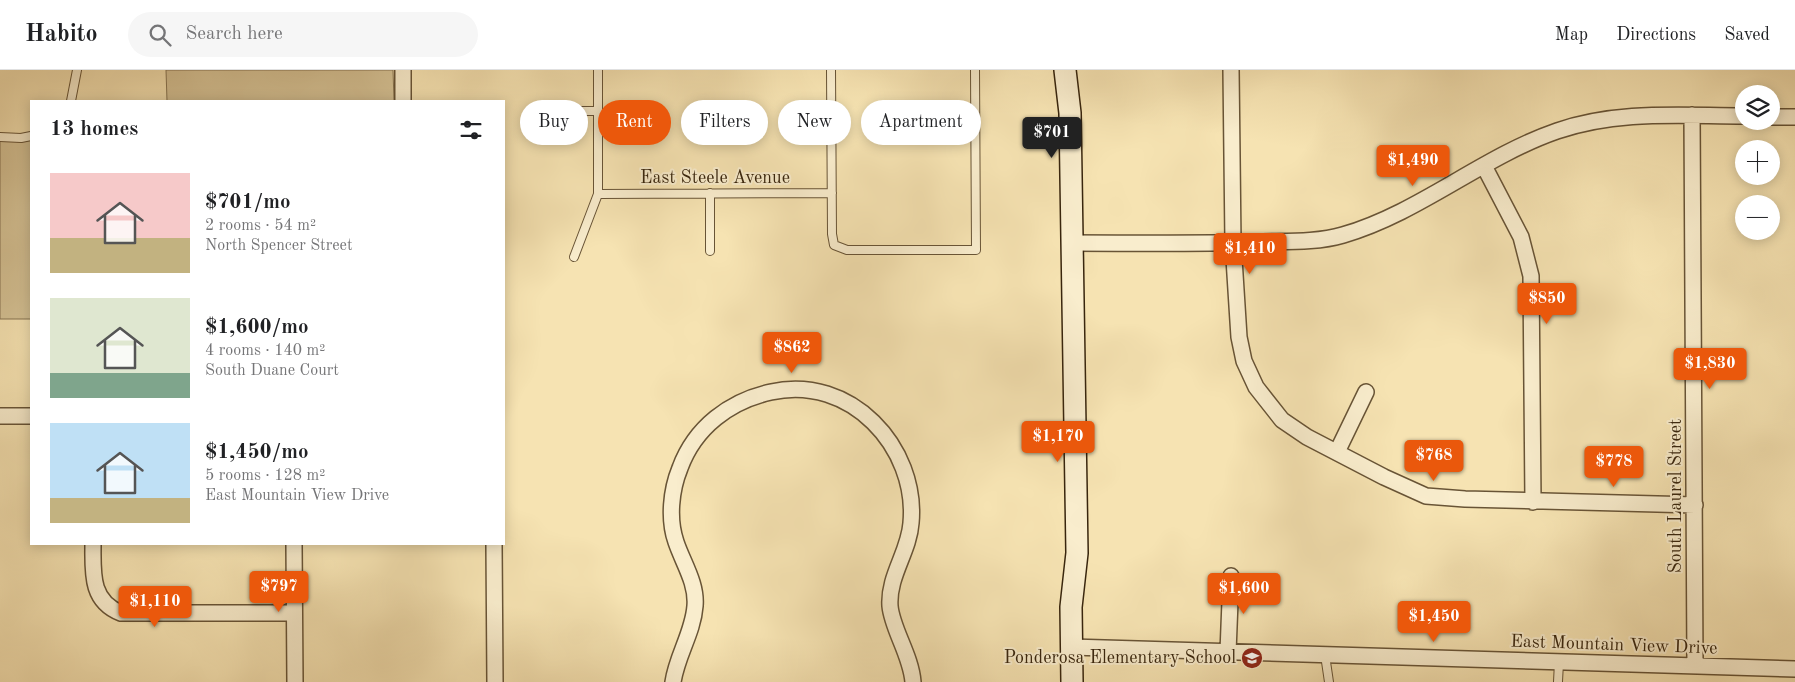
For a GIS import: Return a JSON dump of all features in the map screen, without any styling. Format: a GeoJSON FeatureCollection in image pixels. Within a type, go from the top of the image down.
{"type":"FeatureCollection","features":[{"type":"Feature","properties":{"kind":"street"},"geometry":{"type":"LineString","coordinates":[[403,70],[403,100]]}},
{"type":"Feature","properties":{"kind":"street"},"geometry":{"type":"LineString","coordinates":[[1065,70],[1070,112],[1071,243],[1076,412],[1077,534],[1072,607],[1072,682]]}},
{"type":"Feature","properties":{"kind":"street"},"geometry":{"type":"LineString","coordinates":[[1231,70],[1233,243],[1239,337],[1250,374],[1264,399],[1282,420],[1307,437],[1410,490],[1426,496],[1465,500],[1695,505]]}},
{"type":"Feature","properties":{"kind":"street"},"geometry":{"type":"LineString","coordinates":[[1071,243],[1233,243],[1310,240],[1341,236],[1391,217],[1531,141],[1587,122],[1641,114],[1735,116]]}},
{"type":"Feature","properties":{"kind":"street","name":"South Laurel Street"},"geometry":{"type":"LineString","coordinates":[[1692,115],[1695,666]]}},
{"type":"Feature","properties":{"kind":"street"},"geometry":{"type":"LineString","coordinates":[[1780,117],[1795,117]]}},
{"type":"Feature","properties":{"kind":"street"},"geometry":{"type":"LineString","coordinates":[[1484,166],[1521,237],[1531,276],[1533,502]]}},
{"type":"Feature","properties":{"kind":"street"},"geometry":{"type":"LineString","coordinates":[[673,682],[677,662],[692,625],[695,606],[692,579],[674,532],[672,504],[679,469],[695,438],[722,412],[741,401],[759,394],[792,389],[830,396],[865,414],[888,438],[905,469],[911,496],[911,523],[906,548],[892,582],[890,606],[911,667],[913,682]]}},
{"type":"Feature","properties":{"kind":"street"},"geometry":{"type":"LineString","coordinates":[[1337,452],[1366,392]]}},
{"type":"Feature","properties":{"kind":"street"},"geometry":{"type":"LineString","coordinates":[[0,416],[30,416]]}},
{"type":"Feature","properties":{"kind":"street"},"geometry":{"type":"LineString","coordinates":[[93,545],[96,592],[106,605],[121,612],[294,613]]}},
{"type":"Feature","properties":{"kind":"street"},"geometry":{"type":"LineString","coordinates":[[294,545],[296,682]]}},
{"type":"Feature","properties":{"kind":"street"},"geometry":{"type":"LineString","coordinates":[[494,545],[495,682]]}},
{"type":"Feature","properties":{"kind":"street"},"geometry":{"type":"LineString","coordinates":[[1228,652],[1231,576]]}},
{"type":"Feature","properties":{"kind":"street","name":"East Mountain View Drive"},"geometry":{"type":"LineString","coordinates":[[1072,647],[1795,669]]}},
{"type":"Feature","properties":{"kind":"lane"},"geometry":{"type":"LineString","coordinates":[[71,100],[77,70]]}},
{"type":"Feature","properties":{"kind":"lane"},"geometry":{"type":"LineString","coordinates":[[598,70],[598,100]]}},
{"type":"Feature","properties":{"kind":"lane"},"geometry":{"type":"LineString","coordinates":[[831,70],[832,238],[834,245],[847,250],[976,250],[975,70]]}},
{"type":"Feature","properties":{"kind":"lane"},"geometry":{"type":"LineString","coordinates":[[588,110],[598,110]]}},
{"type":"Feature","properties":{"kind":"lane"},"geometry":{"type":"LineString","coordinates":[[0,137],[21,138],[30,136]]}},
{"type":"Feature","properties":{"kind":"lane"},"geometry":{"type":"LineString","coordinates":[[574,257],[598,194],[598,145]]}},
{"type":"Feature","properties":{"kind":"lane"},"geometry":{"type":"LineString","coordinates":[[710,193],[710,251]]}},
{"type":"Feature","properties":{"kind":"lane","name":"East Steele Avenue"},"geometry":{"type":"LineString","coordinates":[[598,194],[832,193]]}},
{"type":"Feature","properties":{"kind":"lane"},"geometry":{"type":"LineString","coordinates":[[1324,655],[1329,682]]}},
{"type":"Feature","properties":{"kind":"lane"},"geometry":{"type":"LineString","coordinates":[[1558,682],[1560,662]]}},
{"type":"Feature","properties":{"kind":"shaded area"},"geometry":{"type":"Polygon","coordinates":[[[166,70],[393,70],[394,100],[167,100],[166,70]]]}},
{"type":"Feature","properties":{"kind":"shaded area"},"geometry":{"type":"Polygon","coordinates":[[[0,136],[30,136],[30,319],[0,319],[0,136]]]}},
{"type":"Feature","properties":{"kind":"place","name":"Ponderosa Elementary School"},"geometry":{"type":"Point","coordinates":[1252,658]}}]}
